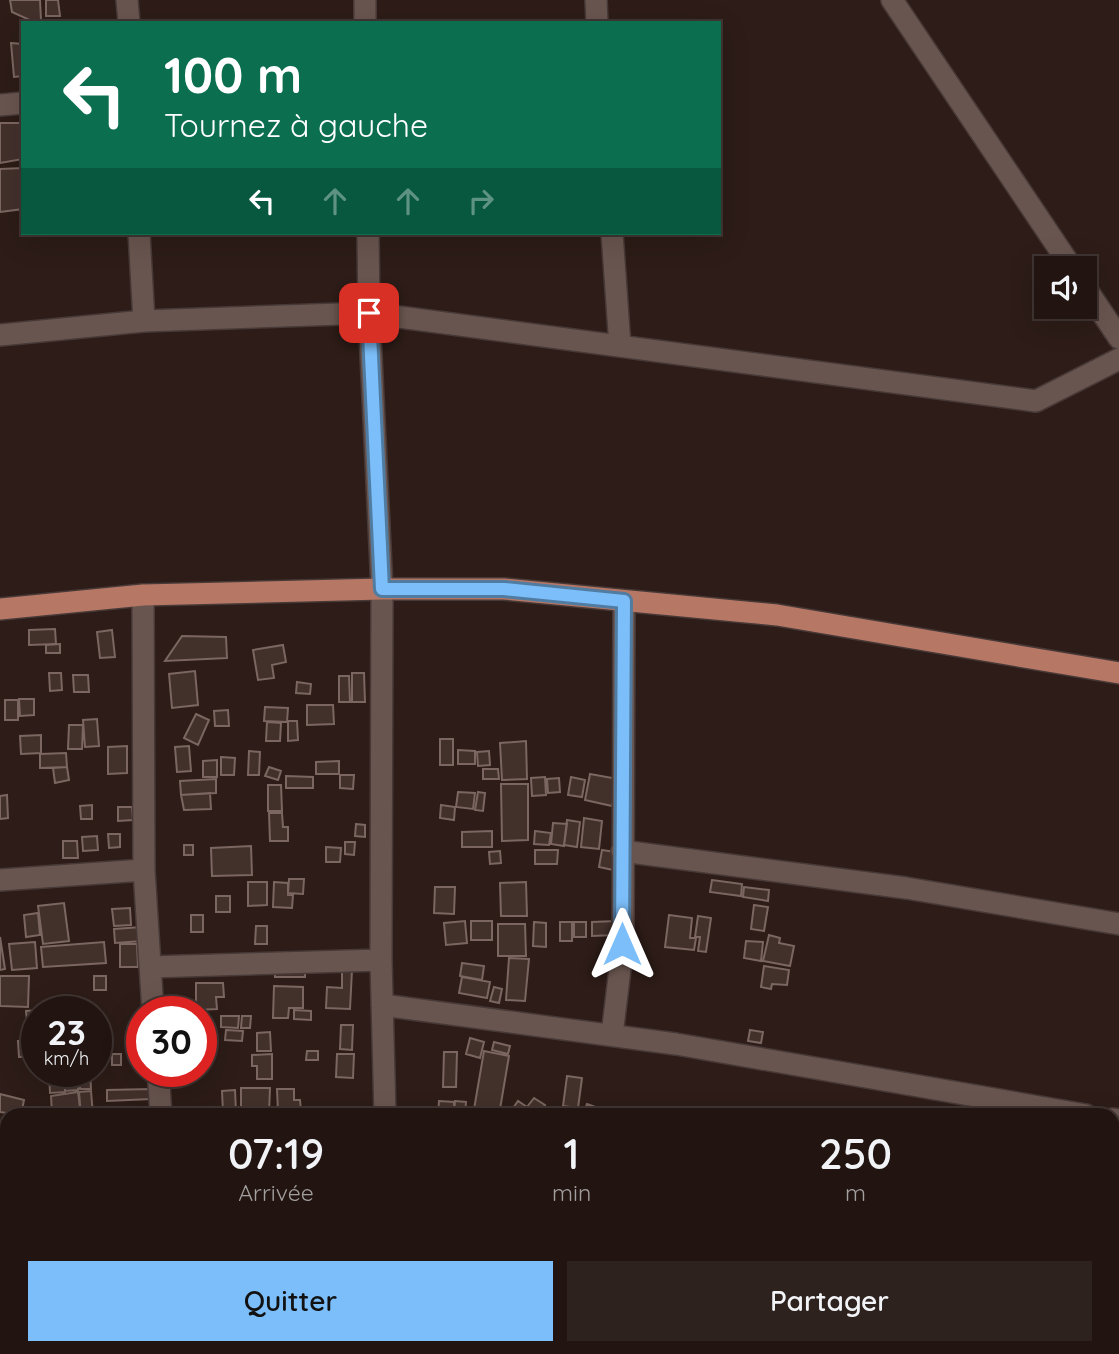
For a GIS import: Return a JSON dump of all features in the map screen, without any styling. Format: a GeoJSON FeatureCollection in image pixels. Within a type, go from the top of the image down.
{"type":"FeatureCollection","features":[{"type":"Feature","properties":{"kind":"main road"},"geometry":{"type":"LineString","coordinates":[[0,609],[143,595],[504,589],[778,615],[1119,673]]}},
{"type":"Feature","properties":{"kind":"street"},"geometry":{"type":"LineString","coordinates":[[127,0],[129,21]]}},
{"type":"Feature","properties":{"kind":"street"},"geometry":{"type":"LineString","coordinates":[[365,0],[365,21]]}},
{"type":"Feature","properties":{"kind":"street"},"geometry":{"type":"LineString","coordinates":[[596,0],[597,21]]}},
{"type":"Feature","properties":{"kind":"street"},"geometry":{"type":"LineString","coordinates":[[892,0],[1064,256]]}},
{"type":"Feature","properties":{"kind":"street"},"geometry":{"type":"LineString","coordinates":[[0,105],[21,103]]}},
{"type":"Feature","properties":{"kind":"street"},"geometry":{"type":"LineString","coordinates":[[139,235],[144,321]]}},
{"type":"Feature","properties":{"kind":"street"},"geometry":{"type":"LineString","coordinates":[[368,235],[369,313],[382,589],[381,960],[385,1108]]}},
{"type":"Feature","properties":{"kind":"street"},"geometry":{"type":"LineString","coordinates":[[612,235],[620,346]]}},
{"type":"Feature","properties":{"kind":"street"},"geometry":{"type":"LineString","coordinates":[[1097,305],[1119,338]]}},
{"type":"Feature","properties":{"kind":"street"},"geometry":{"type":"LineString","coordinates":[[0,335],[144,321],[369,313],[1036,401],[1119,359]]}},
{"type":"Feature","properties":{"kind":"street"},"geometry":{"type":"LineString","coordinates":[[143,595],[144,870],[152,996]]}},
{"type":"Feature","properties":{"kind":"street"},"geometry":{"type":"LineString","coordinates":[[612,1035],[622,944],[624,601]]}},
{"type":"Feature","properties":{"kind":"street"},"geometry":{"type":"LineString","coordinates":[[622,851],[906,888],[1119,924]]}},
{"type":"Feature","properties":{"kind":"street"},"geometry":{"type":"LineString","coordinates":[[0,880],[144,870]]}},
{"type":"Feature","properties":{"kind":"street"},"geometry":{"type":"LineString","coordinates":[[150,967],[381,960]]}},
{"type":"Feature","properties":{"kind":"street"},"geometry":{"type":"LineString","coordinates":[[382,1005],[676,1044],[1013,1108]]}},
{"type":"Feature","properties":{"kind":"street"},"geometry":{"type":"LineString","coordinates":[[159,1087],[161,1108]]}},
{"type":"Feature","properties":{"kind":"building"},"geometry":{"type":"Polygon","coordinates":[[[10,0],[40,0],[41,21],[32,21],[12,12],[10,0]]]}},
{"type":"Feature","properties":{"kind":"building"},"geometry":{"type":"Polygon","coordinates":[[[46,0],[58,0],[60,16],[46,16],[46,0]]]}},
{"type":"Feature","properties":{"kind":"building"},"geometry":{"type":"Polygon","coordinates":[[[11,43],[21,44],[21,76],[14,77],[11,43]]]}},
{"type":"Feature","properties":{"kind":"building"},"geometry":{"type":"Polygon","coordinates":[[[0,123],[21,123],[21,159],[0,163],[0,123]]]}},
{"type":"Feature","properties":{"kind":"building"},"geometry":{"type":"Polygon","coordinates":[[[21,168],[21,209],[0,212],[0,169],[21,168]]]}},
{"type":"Feature","properties":{"kind":"building"},"geometry":{"type":"Polygon","coordinates":[[[55,629],[56,644],[29,645],[29,630],[55,629]]]}},
{"type":"Feature","properties":{"kind":"building"},"geometry":{"type":"Polygon","coordinates":[[[112,630],[115,657],[100,658],[97,632],[112,630]]]}},
{"type":"Feature","properties":{"kind":"building"},"geometry":{"type":"Polygon","coordinates":[[[182,636],[226,637],[227,658],[165,661],[182,636]]]}},
{"type":"Feature","properties":{"kind":"building"},"geometry":{"type":"Polygon","coordinates":[[[60,644],[60,653],[46,653],[46,645],[60,644]]]}},
{"type":"Feature","properties":{"kind":"building"},"geometry":{"type":"Polygon","coordinates":[[[283,645],[286,662],[272,665],[274,678],[258,680],[253,650],[283,645]]]}},
{"type":"Feature","properties":{"kind":"building"},"geometry":{"type":"Polygon","coordinates":[[[195,671],[198,705],[172,708],[169,674],[195,671]]]}},
{"type":"Feature","properties":{"kind":"building"},"geometry":{"type":"Polygon","coordinates":[[[49,673],[61,673],[62,690],[50,691],[49,673]]]}},
{"type":"Feature","properties":{"kind":"building"},"geometry":{"type":"Polygon","coordinates":[[[352,673],[364,673],[365,702],[352,702],[352,673]]]}},
{"type":"Feature","properties":{"kind":"building"},"geometry":{"type":"Polygon","coordinates":[[[73,675],[88,675],[89,692],[74,692],[73,675]]]}},
{"type":"Feature","properties":{"kind":"building"},"geometry":{"type":"Polygon","coordinates":[[[339,676],[349,676],[350,702],[339,702],[339,676]]]}},
{"type":"Feature","properties":{"kind":"building"},"geometry":{"type":"Polygon","coordinates":[[[297,682],[311,684],[310,694],[296,693],[297,682]]]}},
{"type":"Feature","properties":{"kind":"building"},"geometry":{"type":"Polygon","coordinates":[[[19,699],[34,699],[34,715],[20,716],[19,699]]]}},
{"type":"Feature","properties":{"kind":"building"},"geometry":{"type":"Polygon","coordinates":[[[5,700],[18,700],[18,720],[5,720],[5,700]]]}},
{"type":"Feature","properties":{"kind":"building"},"geometry":{"type":"Polygon","coordinates":[[[307,705],[333,705],[334,724],[307,725],[307,705]]]}},
{"type":"Feature","properties":{"kind":"building"},"geometry":{"type":"Polygon","coordinates":[[[265,707],[288,708],[287,722],[264,721],[265,707]]]}},
{"type":"Feature","properties":{"kind":"building"},"geometry":{"type":"Polygon","coordinates":[[[228,710],[229,726],[215,726],[214,711],[228,710]]]}},
{"type":"Feature","properties":{"kind":"building"},"geometry":{"type":"Polygon","coordinates":[[[196,714],[209,720],[198,745],[184,738],[196,714]]]}},
{"type":"Feature","properties":{"kind":"building"},"geometry":{"type":"Polygon","coordinates":[[[97,719],[99,746],[85,747],[83,720],[97,719]]]}},
{"type":"Feature","properties":{"kind":"building"},"geometry":{"type":"Polygon","coordinates":[[[288,721],[297,721],[298,740],[288,741],[288,721]]]}},
{"type":"Feature","properties":{"kind":"building"},"geometry":{"type":"Polygon","coordinates":[[[267,722],[281,723],[280,741],[266,741],[267,722]]]}},
{"type":"Feature","properties":{"kind":"building"},"geometry":{"type":"Polygon","coordinates":[[[69,725],[83,725],[82,749],[68,749],[69,725]]]}},
{"type":"Feature","properties":{"kind":"building"},"geometry":{"type":"Polygon","coordinates":[[[41,735],[41,753],[21,754],[20,736],[41,735]]]}},
{"type":"Feature","properties":{"kind":"building"},"geometry":{"type":"Polygon","coordinates":[[[440,739],[453,739],[453,765],[440,765],[440,739]]]}},
{"type":"Feature","properties":{"kind":"building"},"geometry":{"type":"Polygon","coordinates":[[[526,741],[527,779],[502,780],[500,743],[526,741]]]}},
{"type":"Feature","properties":{"kind":"building"},"geometry":{"type":"Polygon","coordinates":[[[127,746],[127,773],[108,774],[108,747],[127,746]]]}},
{"type":"Feature","properties":{"kind":"building"},"geometry":{"type":"Polygon","coordinates":[[[189,746],[191,771],[177,772],[175,747],[189,746]]]}},
{"type":"Feature","properties":{"kind":"building"},"geometry":{"type":"Polygon","coordinates":[[[458,750],[475,751],[475,764],[458,764],[458,750]]]}},
{"type":"Feature","properties":{"kind":"building"},"geometry":{"type":"Polygon","coordinates":[[[249,751],[260,752],[259,775],[248,775],[249,751]]]}},
{"type":"Feature","properties":{"kind":"building"},"geometry":{"type":"Polygon","coordinates":[[[489,751],[490,765],[478,766],[477,752],[489,751]]]}},
{"type":"Feature","properties":{"kind":"building"},"geometry":{"type":"Polygon","coordinates":[[[66,753],[67,767],[40,768],[40,754],[66,753]]]}},
{"type":"Feature","properties":{"kind":"building"},"geometry":{"type":"Polygon","coordinates":[[[221,757],[235,758],[234,775],[221,775],[221,757]]]}},
{"type":"Feature","properties":{"kind":"building"},"geometry":{"type":"Polygon","coordinates":[[[217,760],[217,777],[203,777],[203,761],[217,760]]]}},
{"type":"Feature","properties":{"kind":"building"},"geometry":{"type":"Polygon","coordinates":[[[339,761],[339,774],[316,774],[316,762],[339,761]]]}},
{"type":"Feature","properties":{"kind":"building"},"geometry":{"type":"Polygon","coordinates":[[[67,767],[69,780],[55,783],[53,768],[67,767]]]}},
{"type":"Feature","properties":{"kind":"building"},"geometry":{"type":"Polygon","coordinates":[[[269,767],[281,771],[278,780],[265,776],[269,767]]]}},
{"type":"Feature","properties":{"kind":"building"},"geometry":{"type":"Polygon","coordinates":[[[483,769],[498,769],[499,779],[483,779],[483,769]]]}},
{"type":"Feature","properties":{"kind":"building"},"geometry":{"type":"Polygon","coordinates":[[[590,774],[618,779],[612,806],[585,800],[590,774]]]}},
{"type":"Feature","properties":{"kind":"building"},"geometry":{"type":"Polygon","coordinates":[[[340,775],[354,775],[353,789],[340,788],[340,775]]]}},
{"type":"Feature","properties":{"kind":"building"},"geometry":{"type":"Polygon","coordinates":[[[286,776],[313,777],[313,788],[286,788],[286,776]]]}},
{"type":"Feature","properties":{"kind":"building"},"geometry":{"type":"Polygon","coordinates":[[[545,777],[546,795],[532,796],[531,778],[545,777]]]}},
{"type":"Feature","properties":{"kind":"building"},"geometry":{"type":"Polygon","coordinates":[[[571,777],[585,780],[582,797],[568,795],[571,777]]]}},
{"type":"Feature","properties":{"kind":"building"},"geometry":{"type":"Polygon","coordinates":[[[559,778],[560,792],[548,793],[547,779],[559,778]]]}},
{"type":"Feature","properties":{"kind":"building"},"geometry":{"type":"Polygon","coordinates":[[[216,779],[216,793],[181,795],[180,781],[216,779]]]}},
{"type":"Feature","properties":{"kind":"building"},"geometry":{"type":"Polygon","coordinates":[[[501,784],[528,784],[528,840],[502,841],[501,784]]]}},
{"type":"Feature","properties":{"kind":"building"},"geometry":{"type":"Polygon","coordinates":[[[268,785],[281,785],[282,811],[268,811],[268,785]]]}},
{"type":"Feature","properties":{"kind":"building"},"geometry":{"type":"Polygon","coordinates":[[[458,792],[475,793],[473,809],[456,807],[458,792]]]}},
{"type":"Feature","properties":{"kind":"building"},"geometry":{"type":"Polygon","coordinates":[[[478,792],[485,793],[483,811],[475,810],[478,792]]]}},
{"type":"Feature","properties":{"kind":"building"},"geometry":{"type":"Polygon","coordinates":[[[210,793],[211,809],[184,810],[181,795],[210,793]]]}},
{"type":"Feature","properties":{"kind":"building"},"geometry":{"type":"Polygon","coordinates":[[[7,795],[8,818],[0,819],[0,796],[7,795]]]}},
{"type":"Feature","properties":{"kind":"building"},"geometry":{"type":"Polygon","coordinates":[[[92,805],[92,819],[81,819],[80,806],[92,805]]]}},
{"type":"Feature","properties":{"kind":"building"},"geometry":{"type":"Polygon","coordinates":[[[441,805],[455,807],[454,820],[440,818],[441,805]]]}},
{"type":"Feature","properties":{"kind":"building"},"geometry":{"type":"Polygon","coordinates":[[[118,807],[132,807],[133,820],[118,821],[118,807]]]}},
{"type":"Feature","properties":{"kind":"building"},"geometry":{"type":"Polygon","coordinates":[[[269,813],[282,813],[283,827],[288,827],[288,841],[270,841],[269,813]]]}},
{"type":"Feature","properties":{"kind":"building"},"geometry":{"type":"Polygon","coordinates":[[[584,818],[602,821],[599,849],[581,847],[584,818]]]}},
{"type":"Feature","properties":{"kind":"building"},"geometry":{"type":"Polygon","coordinates":[[[567,820],[580,822],[577,847],[564,845],[567,820]]]}},
{"type":"Feature","properties":{"kind":"building"},"geometry":{"type":"Polygon","coordinates":[[[553,823],[567,824],[564,846],[551,844],[553,823]]]}},
{"type":"Feature","properties":{"kind":"building"},"geometry":{"type":"Polygon","coordinates":[[[356,824],[365,825],[365,837],[355,836],[356,824]]]}},
{"type":"Feature","properties":{"kind":"building"},"geometry":{"type":"Polygon","coordinates":[[[492,831],[492,847],[462,847],[462,832],[492,831]]]}},
{"type":"Feature","properties":{"kind":"building"},"geometry":{"type":"Polygon","coordinates":[[[535,831],[551,833],[549,845],[534,844],[535,831]]]}},
{"type":"Feature","properties":{"kind":"building"},"geometry":{"type":"Polygon","coordinates":[[[108,834],[120,834],[120,847],[109,848],[108,834]]]}},
{"type":"Feature","properties":{"kind":"building"},"geometry":{"type":"Polygon","coordinates":[[[97,836],[98,850],[83,851],[82,837],[97,836]]]}},
{"type":"Feature","properties":{"kind":"building"},"geometry":{"type":"Polygon","coordinates":[[[63,841],[77,841],[78,858],[63,858],[63,841]]]}},
{"type":"Feature","properties":{"kind":"building"},"geometry":{"type":"Polygon","coordinates":[[[345,842],[355,842],[354,855],[345,854],[345,842]]]}},
{"type":"Feature","properties":{"kind":"building"},"geometry":{"type":"Polygon","coordinates":[[[184,845],[193,845],[193,855],[184,855],[184,845]]]}},
{"type":"Feature","properties":{"kind":"building"},"geometry":{"type":"Polygon","coordinates":[[[251,846],[252,875],[212,876],[211,848],[251,846]]]}},
{"type":"Feature","properties":{"kind":"building"},"geometry":{"type":"Polygon","coordinates":[[[326,847],[341,848],[340,862],[326,862],[326,847]]]}},
{"type":"Feature","properties":{"kind":"building"},"geometry":{"type":"Polygon","coordinates":[[[535,850],[558,850],[557,864],[535,864],[535,850]]]}},
{"type":"Feature","properties":{"kind":"building"},"geometry":{"type":"Polygon","coordinates":[[[602,850],[616,852],[613,870],[599,867],[602,850]]]}},
{"type":"Feature","properties":{"kind":"building"},"geometry":{"type":"Polygon","coordinates":[[[500,851],[501,863],[490,864],[489,852],[500,851]]]}},
{"type":"Feature","properties":{"kind":"building"},"geometry":{"type":"Polygon","coordinates":[[[289,879],[304,879],[303,894],[288,893],[289,879]]]}},
{"type":"Feature","properties":{"kind":"building"},"geometry":{"type":"Polygon","coordinates":[[[712,880],[742,884],[741,896],[710,892],[712,880]]]}},
{"type":"Feature","properties":{"kind":"building"},"geometry":{"type":"Polygon","coordinates":[[[248,882],[267,882],[267,905],[248,906],[248,882]]]}},
{"type":"Feature","properties":{"kind":"building"},"geometry":{"type":"Polygon","coordinates":[[[274,882],[288,883],[288,895],[293,895],[292,908],[273,907],[274,882]]]}},
{"type":"Feature","properties":{"kind":"building"},"geometry":{"type":"Polygon","coordinates":[[[526,882],[527,916],[501,916],[500,883],[526,882]]]}},
{"type":"Feature","properties":{"kind":"building"},"geometry":{"type":"Polygon","coordinates":[[[435,887],[455,887],[454,914],[434,913],[435,887]]]}},
{"type":"Feature","properties":{"kind":"building"},"geometry":{"type":"Polygon","coordinates":[[[744,887],[769,890],[768,901],[743,897],[744,887]]]}},
{"type":"Feature","properties":{"kind":"building"},"geometry":{"type":"Polygon","coordinates":[[[216,896],[230,896],[230,912],[216,912],[216,896]]]}},
{"type":"Feature","properties":{"kind":"building"},"geometry":{"type":"Polygon","coordinates":[[[64,903],[69,941],[43,944],[38,906],[64,903]]]}},
{"type":"Feature","properties":{"kind":"building"},"geometry":{"type":"Polygon","coordinates":[[[754,905],[768,907],[764,931],[751,929],[754,905]]]}},
{"type":"Feature","properties":{"kind":"building"},"geometry":{"type":"Polygon","coordinates":[[[130,908],[131,925],[114,926],[112,909],[130,908]]]}},
{"type":"Feature","properties":{"kind":"building"},"geometry":{"type":"Polygon","coordinates":[[[38,913],[40,935],[26,937],[24,915],[38,913]]]}},
{"type":"Feature","properties":{"kind":"building"},"geometry":{"type":"Polygon","coordinates":[[[191,915],[203,915],[203,932],[191,932],[191,915]]]}},
{"type":"Feature","properties":{"kind":"building"},"geometry":{"type":"Polygon","coordinates":[[[669,915],[692,918],[690,938],[696,938],[694,950],[665,947],[669,915]]]}},
{"type":"Feature","properties":{"kind":"building"},"geometry":{"type":"Polygon","coordinates":[[[698,916],[711,918],[706,952],[698,951],[700,937],[695,937],[698,916]]]}},
{"type":"Feature","properties":{"kind":"building"},"geometry":{"type":"Polygon","coordinates":[[[465,921],[467,943],[446,945],[444,923],[465,921]]]}},
{"type":"Feature","properties":{"kind":"building"},"geometry":{"type":"Polygon","coordinates":[[[471,921],[492,921],[492,940],[471,940],[471,921]]]}},
{"type":"Feature","properties":{"kind":"building"},"geometry":{"type":"Polygon","coordinates":[[[616,921],[616,935],[592,936],[592,922],[616,921]]]}},
{"type":"Feature","properties":{"kind":"building"},"geometry":{"type":"Polygon","coordinates":[[[534,922],[546,923],[546,947],[533,946],[534,922]]]}},
{"type":"Feature","properties":{"kind":"building"},"geometry":{"type":"Polygon","coordinates":[[[560,922],[572,922],[572,941],[560,941],[560,922]]]}},
{"type":"Feature","properties":{"kind":"building"},"geometry":{"type":"Polygon","coordinates":[[[574,922],[586,922],[586,937],[574,937],[574,922]]]}},
{"type":"Feature","properties":{"kind":"building"},"geometry":{"type":"Polygon","coordinates":[[[498,924],[525,924],[526,956],[498,956],[498,924]]]}},
{"type":"Feature","properties":{"kind":"building"},"geometry":{"type":"Polygon","coordinates":[[[256,926],[267,926],[267,944],[255,944],[256,926]]]}},
{"type":"Feature","properties":{"kind":"building"},"geometry":{"type":"Polygon","coordinates":[[[142,927],[143,941],[115,943],[114,929],[142,927]]]}},
{"type":"Feature","properties":{"kind":"building"},"geometry":{"type":"Polygon","coordinates":[[[769,935],[780,938],[779,943],[794,946],[790,966],[763,961],[769,935]]]}},
{"type":"Feature","properties":{"kind":"building"},"geometry":{"type":"Polygon","coordinates":[[[0,937],[5,969],[0,970],[0,937]]]}},
{"type":"Feature","properties":{"kind":"building"},"geometry":{"type":"Polygon","coordinates":[[[746,941],[763,942],[761,961],[744,958],[746,941]]]}},
{"type":"Feature","properties":{"kind":"building"},"geometry":{"type":"Polygon","coordinates":[[[35,942],[37,968],[12,970],[9,944],[35,942]]]}},
{"type":"Feature","properties":{"kind":"building"},"geometry":{"type":"Polygon","coordinates":[[[104,942],[106,963],[43,967],[41,947],[104,942]]]}},
{"type":"Feature","properties":{"kind":"building"},"geometry":{"type":"Polygon","coordinates":[[[120,944],[137,944],[138,967],[120,967],[120,944]]]}},
{"type":"Feature","properties":{"kind":"building"},"geometry":{"type":"Polygon","coordinates":[[[509,958],[529,959],[525,1001],[506,1000],[509,958]]]}},
{"type":"Feature","properties":{"kind":"building"},"geometry":{"type":"Polygon","coordinates":[[[305,963],[305,977],[275,977],[274,964],[305,963]]]}},
{"type":"Feature","properties":{"kind":"building"},"geometry":{"type":"Polygon","coordinates":[[[462,963],[484,966],[482,980],[460,976],[462,963]]]}},
{"type":"Feature","properties":{"kind":"building"},"geometry":{"type":"Polygon","coordinates":[[[764,966],[789,970],[787,985],[772,984],[771,989],[761,987],[764,966]]]}},
{"type":"Feature","properties":{"kind":"building"},"geometry":{"type":"Polygon","coordinates":[[[342,970],[352,970],[350,1009],[326,1008],[327,987],[342,988],[342,970]]]}},
{"type":"Feature","properties":{"kind":"building"},"geometry":{"type":"Polygon","coordinates":[[[0,976],[29,976],[28,996],[21,996],[21,1007],[0,1006],[0,976]]]}},
{"type":"Feature","properties":{"kind":"building"},"geometry":{"type":"Polygon","coordinates":[[[94,976],[106,976],[106,990],[94,990],[94,976]]]}},
{"type":"Feature","properties":{"kind":"building"},"geometry":{"type":"Polygon","coordinates":[[[462,977],[490,982],[487,998],[459,993],[462,977]]]}},
{"type":"Feature","properties":{"kind":"building"},"geometry":{"type":"Polygon","coordinates":[[[196,983],[223,983],[224,997],[196,996],[196,983]]]}},
{"type":"Feature","properties":{"kind":"building"},"geometry":{"type":"Polygon","coordinates":[[[274,986],[303,987],[303,1008],[289,1008],[288,1018],[273,1018],[274,986]]]}},
{"type":"Feature","properties":{"kind":"building"},"geometry":{"type":"Polygon","coordinates":[[[494,987],[502,989],[499,1003],[490,1001],[494,987]]]}},
{"type":"Feature","properties":{"kind":"building"},"geometry":{"type":"Polygon","coordinates":[[[294,1010],[311,1011],[311,1020],[294,1019],[294,1010]]]}},
{"type":"Feature","properties":{"kind":"building"},"geometry":{"type":"Polygon","coordinates":[[[221,1016],[239,1016],[238,1028],[221,1027],[221,1016]]]}},
{"type":"Feature","properties":{"kind":"building"},"geometry":{"type":"Polygon","coordinates":[[[242,1016],[251,1016],[250,1028],[241,1028],[242,1016]]]}},
{"type":"Feature","properties":{"kind":"building"},"geometry":{"type":"Polygon","coordinates":[[[341,1025],[353,1025],[352,1050],[340,1049],[341,1025]]]}},
{"type":"Feature","properties":{"kind":"building"},"geometry":{"type":"Polygon","coordinates":[[[226,1030],[243,1031],[242,1041],[225,1040],[226,1030]]]}},
{"type":"Feature","properties":{"kind":"building"},"geometry":{"type":"Polygon","coordinates":[[[750,1030],[763,1032],[761,1043],[748,1041],[750,1030]]]}},
{"type":"Feature","properties":{"kind":"building"},"geometry":{"type":"Polygon","coordinates":[[[270,1032],[271,1051],[257,1051],[257,1033],[270,1032]]]}},
{"type":"Feature","properties":{"kind":"building"},"geometry":{"type":"Polygon","coordinates":[[[470,1038],[484,1042],[480,1058],[466,1054],[470,1038]]]}},
{"type":"Feature","properties":{"kind":"building"},"geometry":{"type":"Polygon","coordinates":[[[18,1041],[21,1041],[21,1057],[19,1057],[18,1041]]]}},
{"type":"Feature","properties":{"kind":"building"},"geometry":{"type":"Polygon","coordinates":[[[494,1042],[510,1046],[508,1054],[492,1050],[494,1042]]]}},
{"type":"Feature","properties":{"kind":"building"},"geometry":{"type":"Polygon","coordinates":[[[307,1051],[318,1051],[318,1060],[306,1060],[307,1051]]]}},
{"type":"Feature","properties":{"kind":"building"},"geometry":{"type":"Polygon","coordinates":[[[484,1051],[509,1056],[500,1108],[474,1108],[484,1051]]]}},
{"type":"Feature","properties":{"kind":"building"},"geometry":{"type":"Polygon","coordinates":[[[444,1052],[457,1052],[456,1087],[443,1087],[444,1052]]]}},
{"type":"Feature","properties":{"kind":"building"},"geometry":{"type":"Polygon","coordinates":[[[112,1054],[121,1054],[121,1065],[112,1065],[112,1054]]]}},
{"type":"Feature","properties":{"kind":"building"},"geometry":{"type":"Polygon","coordinates":[[[272,1054],[272,1079],[257,1079],[257,1066],[252,1066],[252,1055],[272,1054]]]}},
{"type":"Feature","properties":{"kind":"building"},"geometry":{"type":"Polygon","coordinates":[[[337,1054],[354,1054],[353,1078],[336,1077],[337,1054]]]}},
{"type":"Feature","properties":{"kind":"building"},"geometry":{"type":"Polygon","coordinates":[[[567,1076],[582,1078],[578,1108],[563,1106],[567,1076]]]}},
{"type":"Feature","properties":{"kind":"building"},"geometry":{"type":"Polygon","coordinates":[[[50,1087],[65,1087],[65,1092],[50,1093],[50,1087]]]}},
{"type":"Feature","properties":{"kind":"building"},"geometry":{"type":"Polygon","coordinates":[[[65,1087],[78,1087],[78,1090],[65,1091],[65,1087]]]}},
{"type":"Feature","properties":{"kind":"building"},"geometry":{"type":"Polygon","coordinates":[[[241,1088],[270,1088],[269,1108],[241,1108],[241,1088]]]}},
{"type":"Feature","properties":{"kind":"building"},"geometry":{"type":"Polygon","coordinates":[[[151,1089],[151,1099],[107,1101],[107,1090],[151,1089]]]}},
{"type":"Feature","properties":{"kind":"building"},"geometry":{"type":"Polygon","coordinates":[[[277,1089],[294,1089],[294,1100],[300,1100],[301,1108],[278,1108],[277,1089]]]}},
{"type":"Feature","properties":{"kind":"building"},"geometry":{"type":"Polygon","coordinates":[[[235,1090],[236,1108],[223,1108],[222,1091],[235,1090]]]}},
{"type":"Feature","properties":{"kind":"building"},"geometry":{"type":"Polygon","coordinates":[[[91,1091],[92,1108],[80,1108],[79,1092],[91,1091]]]}},
{"type":"Feature","properties":{"kind":"building"},"geometry":{"type":"Polygon","coordinates":[[[78,1092],[80,1108],[52,1108],[51,1096],[78,1092]]]}},
{"type":"Feature","properties":{"kind":"building"},"geometry":{"type":"Polygon","coordinates":[[[0,1094],[24,1100],[22,1108],[0,1108],[0,1094]]]}},
{"type":"Feature","properties":{"kind":"building"},"geometry":{"type":"Polygon","coordinates":[[[534,1098],[545,1105],[543,1108],[513,1108],[518,1101],[527,1107],[534,1098]]]}},
{"type":"Feature","properties":{"kind":"building"},"geometry":{"type":"Polygon","coordinates":[[[439,1101],[454,1102],[454,1108],[438,1108],[439,1101]]]}},
{"type":"Feature","properties":{"kind":"building"},"geometry":{"type":"Polygon","coordinates":[[[455,1101],[466,1102],[466,1108],[454,1108],[455,1101]]]}},
{"type":"Feature","properties":{"kind":"route"},"geometry":{"type":"LineString","coordinates":[[369,313],[382,589],[504,589],[624,601],[622,944]]}}]}
